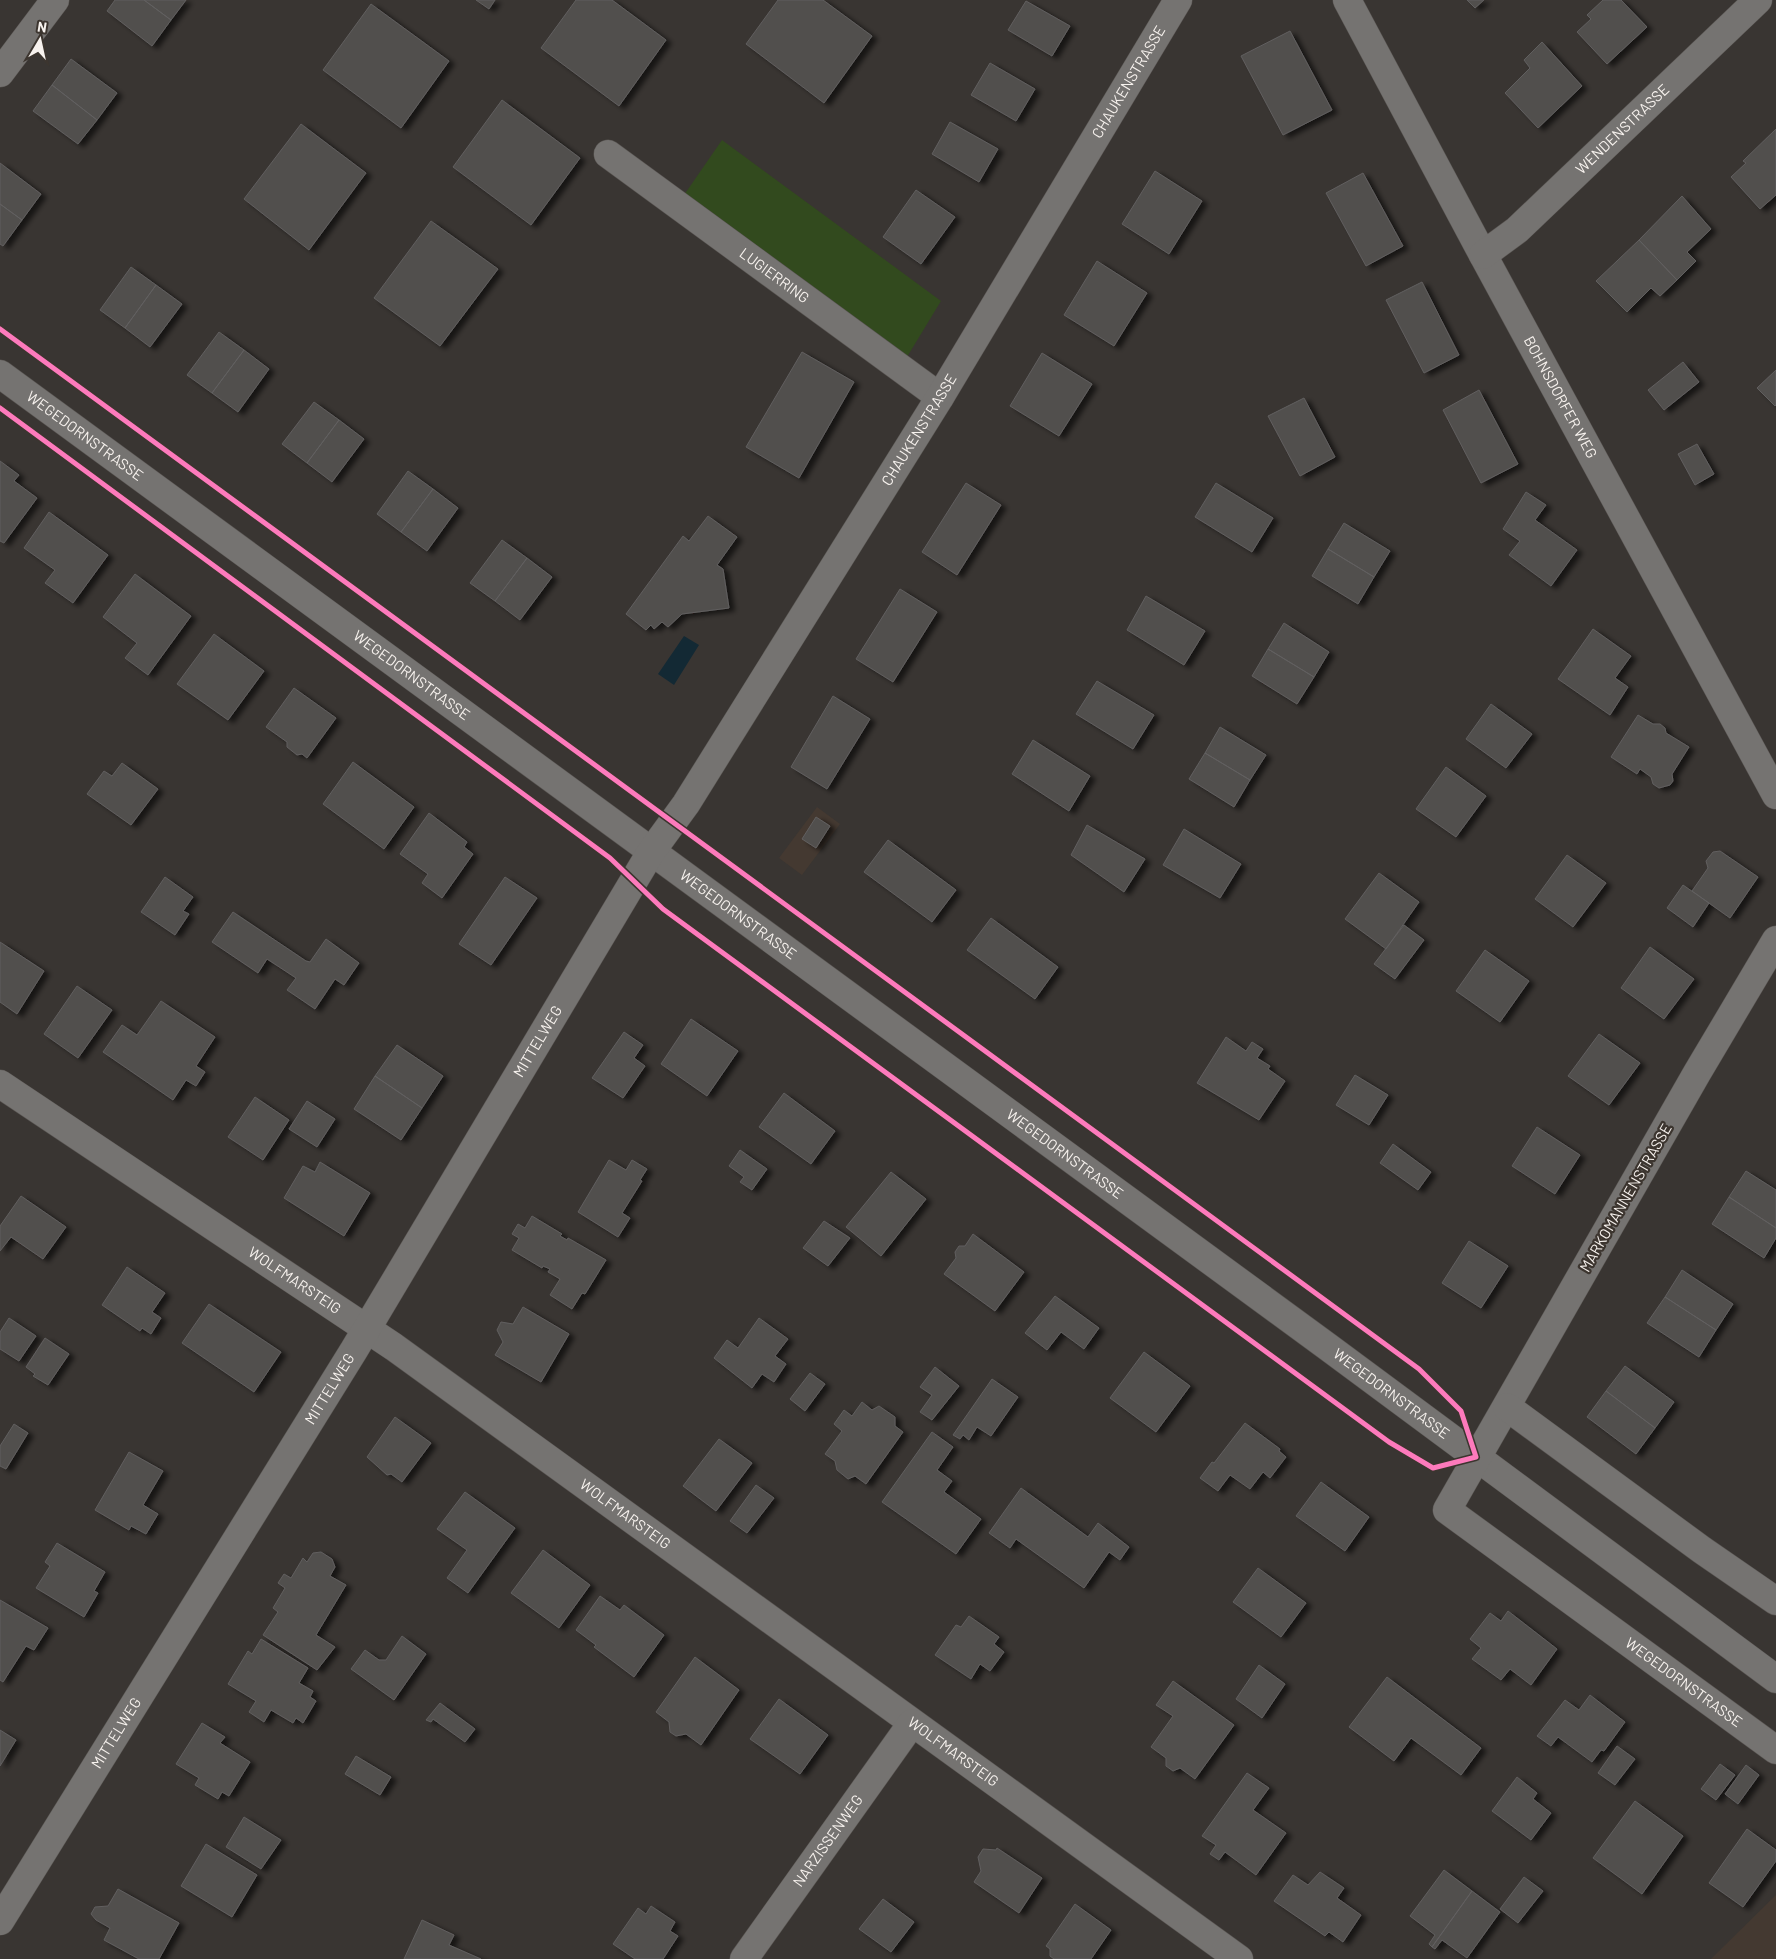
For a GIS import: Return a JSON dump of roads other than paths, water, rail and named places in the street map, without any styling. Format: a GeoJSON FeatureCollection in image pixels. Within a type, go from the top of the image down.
{"type":"FeatureCollection","features":[{"type":"Feature","properties":{"kind":"street"},"geometry":{"type":"LineString","coordinates":[[0,73],[55,0]]}},
{"type":"Feature","properties":{"kind":"street","name":"CHAUKENSTRASSE"},"geometry":{"type":"LineString","coordinates":[[651,852],[686,804],[940,397],[1178,0]]}},
{"type":"Feature","properties":{"kind":"street","name":"BOHNSDORFER WEG"},"geometry":{"type":"LineString","coordinates":[[1347,0],[1482,255],[1776,795]]}},
{"type":"Feature","properties":{"kind":"street","name":"WENDENSTRASSE"},"geometry":{"type":"LineString","coordinates":[[1482,255],[1517,230],[1758,0]]}},
{"type":"Feature","properties":{"kind":"street","name":"LUGIERRING"},"geometry":{"type":"LineString","coordinates":[[608,154],[742,254],[940,397]]}},
{"type":"Feature","properties":{"kind":"street","name":"WEGEDORNSTRASSE"},"geometry":{"type":"LineString","coordinates":[[0,374],[1476,1456],[1776,1679]]}},
{"type":"Feature","properties":{"kind":"street","name":"MITTELWEG"},"geometry":{"type":"LineString","coordinates":[[0,1921],[367,1329],[651,852]]}},
{"type":"Feature","properties":{"kind":"street","name":"MARKOMANNENSTRASSE"},"geometry":{"type":"LineString","coordinates":[[1476,1456],[1507,1407],[1697,1073],[1776,940]]}},
{"type":"Feature","properties":{"kind":"street","name":"WOLFMARSTEIG"},"geometry":{"type":"LineString","coordinates":[[0,1084],[394,1347],[1239,1959]]}},
{"type":"Feature","properties":{"kind":"street"},"geometry":{"type":"LineString","coordinates":[[1507,1407],[1702,1550],[1776,1601]]}},
{"type":"Feature","properties":{"kind":"street","name":"WEGEDORNSTRASSE"},"geometry":{"type":"LineString","coordinates":[[1476,1456],[1447,1510],[1776,1750]]}},
{"type":"Feature","properties":{"kind":"street","name":"NARZISSENWEG"},"geometry":{"type":"LineString","coordinates":[[744,1959],[912,1723]]}},
{"type":"Feature","properties":{"kind":"water"},"geometry":{"type":"Polygon","coordinates":[[[684,636],[699,645],[674,685],[658,674],[684,636]]]}}]}
